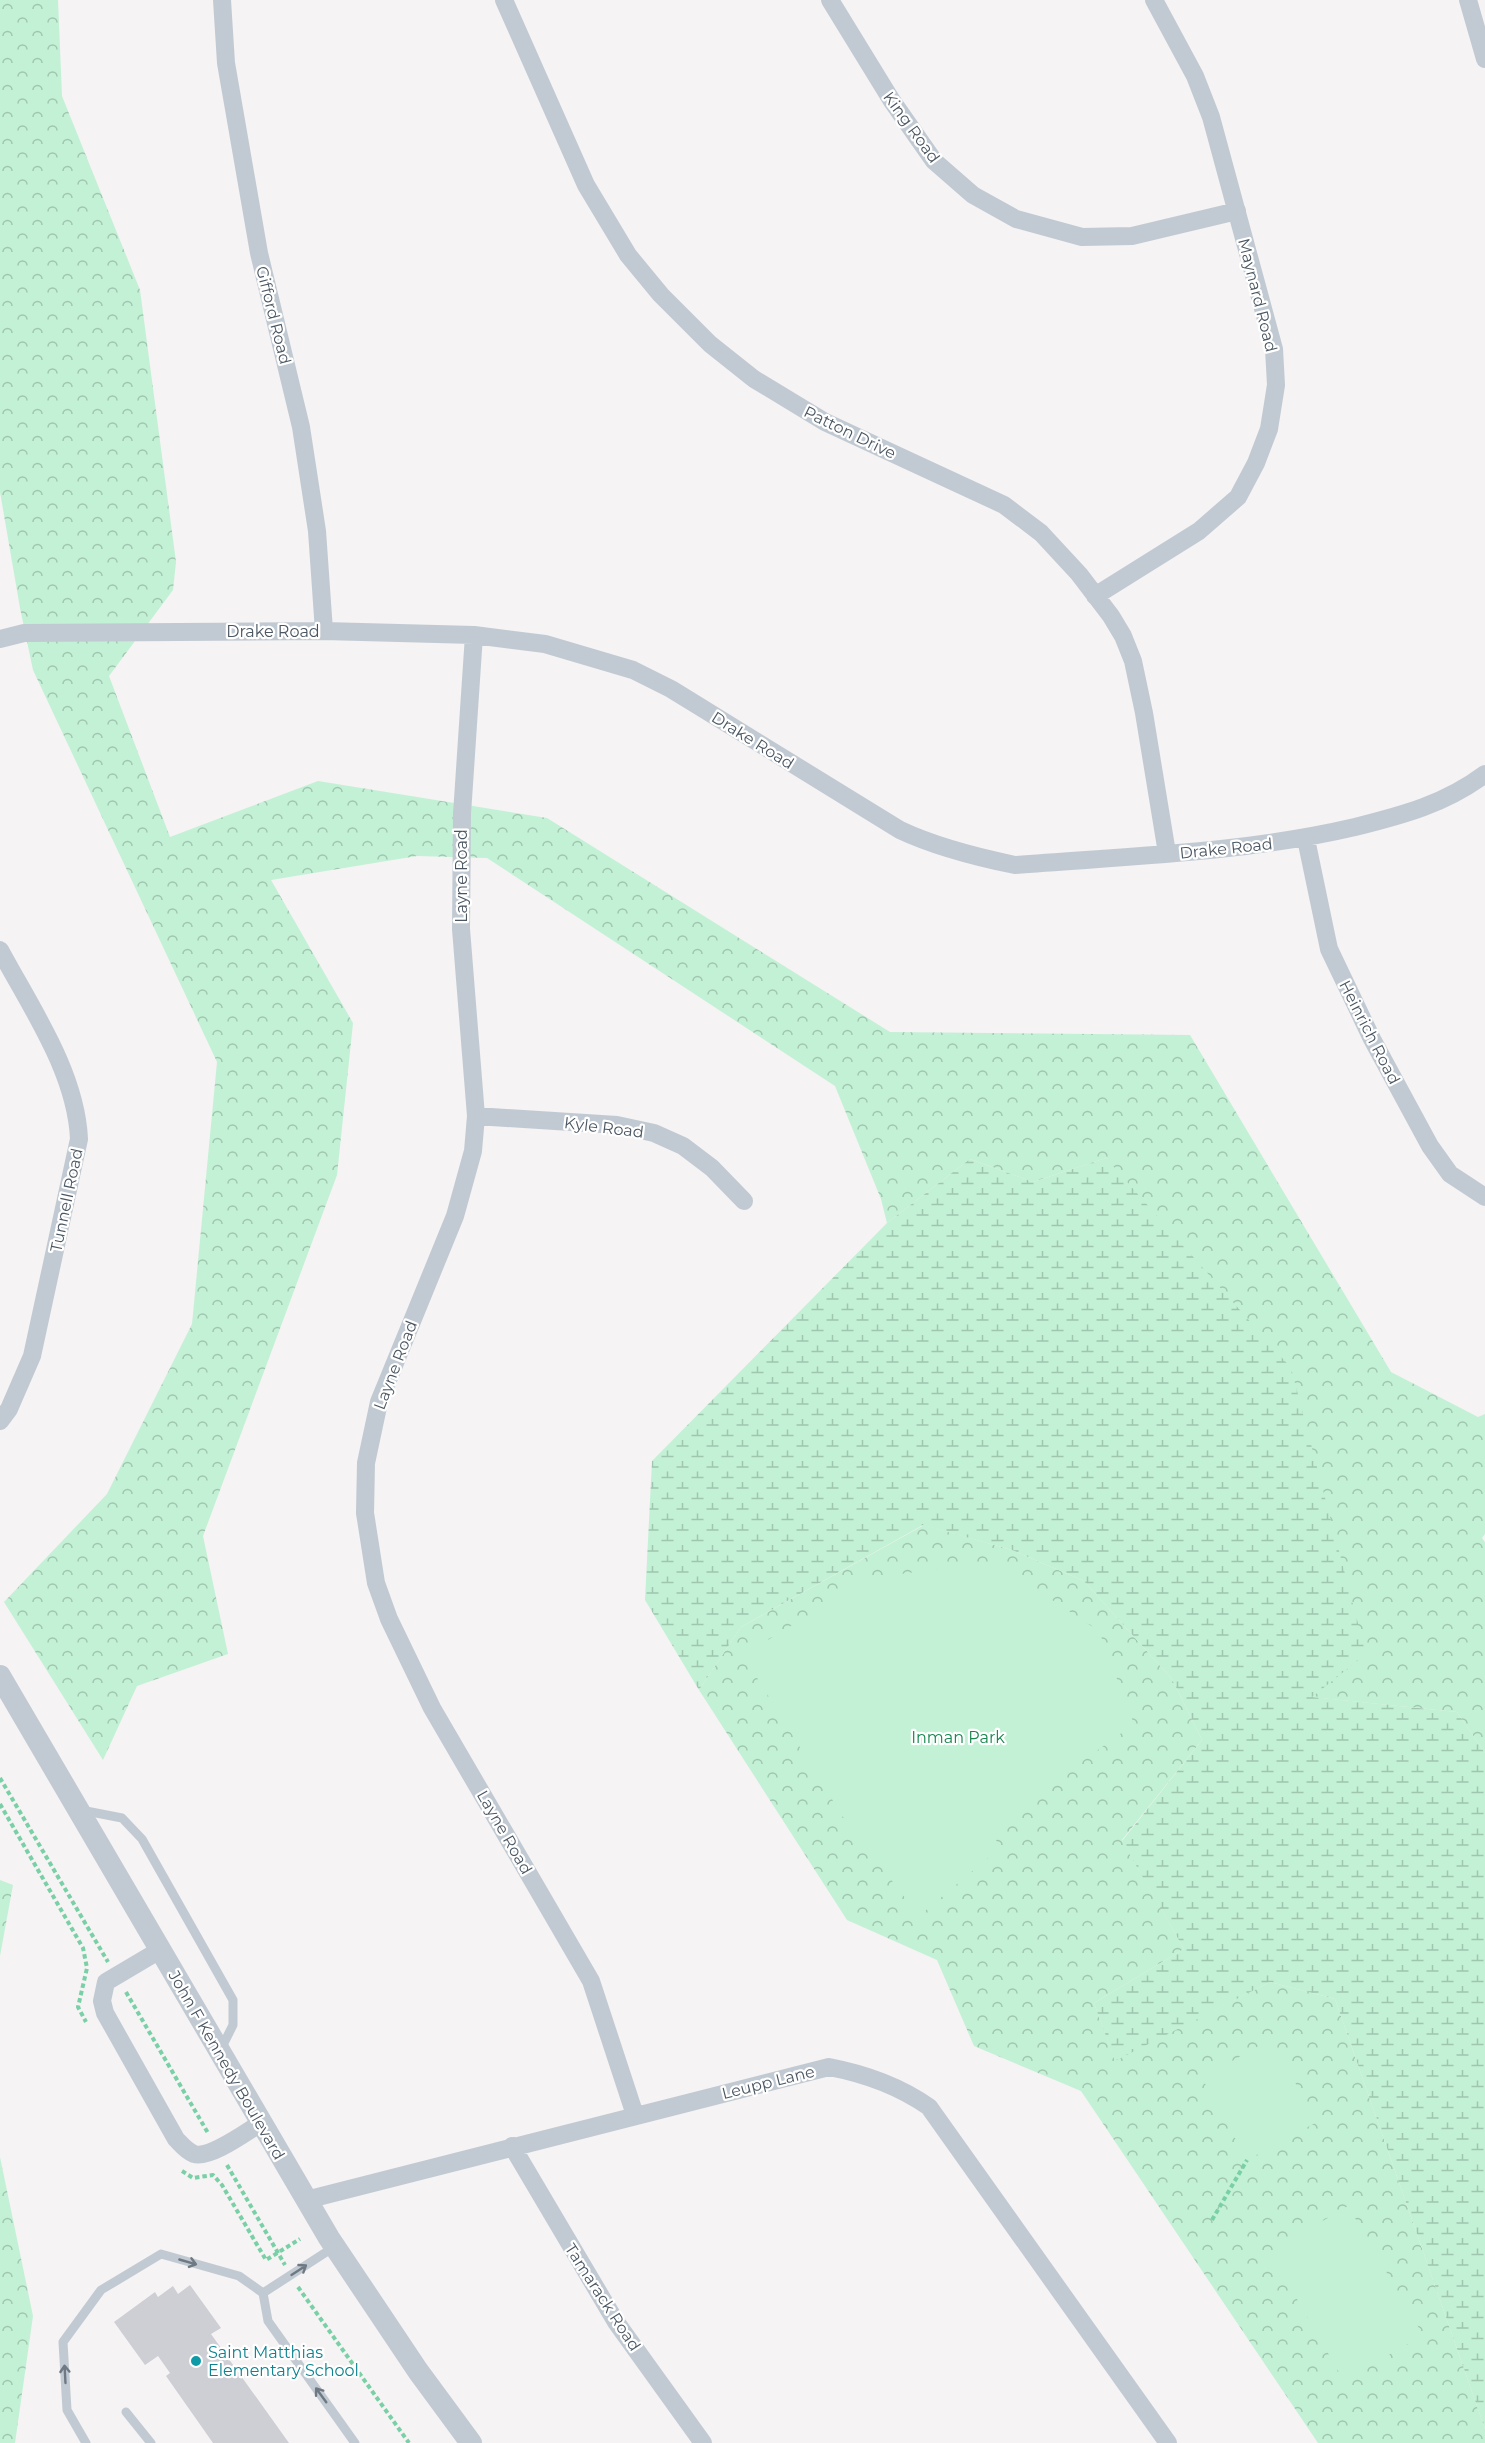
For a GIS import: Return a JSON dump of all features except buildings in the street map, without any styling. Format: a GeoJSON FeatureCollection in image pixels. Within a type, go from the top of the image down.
{"type":"FeatureCollection","features":[{"type":"Feature","properties":{"kind":"street","name":"Gifford Road"},"geometry":{"type":"LineString","coordinates":[[222,0],[226,63],[259,253],[301,427],[317,531],[324,631]]}},
{"type":"Feature","properties":{"kind":"street","name":"Patton Drive"},"geometry":{"type":"LineString","coordinates":[[504,0],[586,185],[628,255],[661,294],[710,344],[754,379],[825,422],[1004,505],[1041,533],[1079,574],[1111,616],[1123,636],[1133,661],[1167,853]]}},
{"type":"Feature","properties":{"kind":"street","name":"King Road"},"geometry":{"type":"LineString","coordinates":[[830,0],[892,101],[934,161],[973,195],[1016,219],[1082,237],[1132,236],[1237,211]]}},
{"type":"Feature","properties":{"kind":"street","name":"Maynard Road"},"geometry":{"type":"LineString","coordinates":[[1095,596],[1199,531],[1238,497],[1256,463],[1269,429],[1276,385],[1274,349],[1211,117],[1196,76],[1154,0]]}},
{"type":"Feature","properties":{"kind":"street"},"geometry":{"type":"LineString","coordinates":[[1468,0],[1485,59]]}},
{"type":"Feature","properties":{"kind":"street","name":"Drake Road"},"geometry":{"type":"LineString","coordinates":[[0,639],[24,633],[324,631],[474,635],[545,644],[633,670],[671,689],[900,830],[985,859],[1015,865],[1259,845],[1306,838],[1408,814],[1463,790],[1485,774]]}},
{"type":"Feature","properties":{"kind":"street","name":"Layne Road"},"geometry":{"type":"LineString","coordinates":[[474,635],[462,814],[461,929],[476,1116],[473,1151],[455,1216],[379,1402],[366,1463],[365,1513],[376,1583],[388,1619],[432,1708],[591,1981],[635,2115]]}},
{"type":"Feature","properties":{"kind":"street","name":"Heinrich Road"},"geometry":{"type":"LineString","coordinates":[[1306,838],[1329,949],[1372,1039],[1430,1146],[1450,1174],[1485,1197]]}},
{"type":"Feature","properties":{"kind":"street","name":"Tunnell Road"},"geometry":{"type":"LineString","coordinates":[[0,950],[51,1046],[74,1100],[80,1139],[32,1356],[9,1409],[0,1421]]}},
{"type":"Feature","properties":{"kind":"street","name":"Kyle Road"},"geometry":{"type":"LineString","coordinates":[[476,1116],[617,1125],[654,1133],[683,1146],[712,1168],[744,1202]]}},
{"type":"Feature","properties":{"kind":"street","name":"John F Kennedy Boulevard"},"geometry":{"type":"LineString","coordinates":[[0,1676],[334,2247],[418,2371],[471,2443]]}},
{"type":"Feature","properties":{"kind":"street"},"geometry":{"type":"LineString","coordinates":[[160,1950],[106,1982],[102,2001],[105,2013],[176,2139],[193,2154],[205,2155],[261,2123]]}},
{"type":"Feature","properties":{"kind":"street","name":"Leupp Lane"},"geometry":{"type":"LineString","coordinates":[[306,2200],[830,2067],[860,2073],[908,2092],[929,2107],[1168,2443]]}},
{"type":"Feature","properties":{"kind":"street","name":"Tamarack Road"},"geometry":{"type":"LineString","coordinates":[[512,2146],[610,2312],[703,2443]]}},
{"type":"Feature","properties":{"kind":"lane"},"geometry":{"type":"LineString","coordinates":[[78,1810],[122,1818],[142,1839],[233,2000],[233,2025],[219,2052]]}},
{"type":"Feature","properties":{"kind":"lane"},"geometry":{"type":"LineString","coordinates":[[263,2293],[334,2247]]}},
{"type":"Feature","properties":{"kind":"lane"},"geometry":{"type":"LineString","coordinates":[[86,2443],[67,2410],[63,2342],[101,2290],[161,2254],[239,2276],[263,2293],[268,2321],[356,2443]]}},
{"type":"Feature","properties":{"kind":"lane"},"geometry":{"type":"LineString","coordinates":[[126,2412],[151,2443]]}},
{"type":"Feature","properties":{"kind":"path"},"geometry":{"type":"LineString","coordinates":[[0,1778],[291,2275],[409,2443]]}},
{"type":"Feature","properties":{"kind":"path"},"geometry":{"type":"LineString","coordinates":[[1212,2220],[1247,2160]]}},
{"type":"Feature","properties":{"kind":"green space"},"geometry":{"type":"Polygon","coordinates":[[[0,0],[58,0],[62,96],[140,290],[176,562],[173,590],[109,676],[170,837],[318,781],[547,818],[890,1032],[1190,1035],[1391,1372],[1478,1417],[1485,1414],[1485,1534],[1482,1538],[1485,1542],[1485,1753],[1457,1712],[1311,1697],[1106,1158],[1033,1182],[970,1159],[887,1223],[881,1199],[835,1086],[487,858],[417,856],[271,880],[353,1023],[337,1175],[203,1536],[228,1654],[137,1686],[103,1760],[4,1602],[107,1494],[192,1324],[217,1062],[33,670],[20,608],[0,492],[0,0]]]}},
{"type":"Feature","properties":{"kind":"green space"},"geometry":{"type":"Polygon","coordinates":[[[1106,1158],[1291,1368],[1366,1654],[1312,1697],[1457,1712],[1485,1753],[1485,2429],[1335,1999],[1270,1982],[1115,2061],[1094,2003],[1184,1949],[1122,1841],[1202,1740],[1172,1679],[1084,1581],[1012,1550],[923,1525],[741,1627],[699,1690],[645,1600],[652,1461],[887,1223],[970,1159],[1033,1182],[1106,1158]]]}},
{"type":"Feature","properties":{"kind":"green space","name":"Inman Park"},"geometry":{"type":"Polygon","coordinates":[[[924,1525],[1012,1550],[1084,1581],[1172,1679],[1202,1740],[1122,1840],[1184,1949],[1094,2003],[1115,2060],[1270,1982],[1335,1999],[1485,2429],[1485,2443],[1318,2443],[1081,2091],[974,2046],[937,1960],[847,1920],[699,1690],[741,1627],[924,1525]]]}},
{"type":"Feature","properties":{"kind":"green space"},"geometry":{"type":"Polygon","coordinates":[[[995,1562],[1099,1631],[1134,1724],[988,1829],[1001,1847],[919,1916],[843,1817],[743,1655],[869,1578],[995,1562]]]}},
{"type":"Feature","properties":{"kind":"green space"},"geometry":{"type":"Polygon","coordinates":[[[0,1880],[13,1885],[0,1956],[0,1880]]]}},
{"type":"Feature","properties":{"kind":"green space"},"geometry":{"type":"Polygon","coordinates":[[[1271,2039],[1317,2122],[1247,2160],[1202,2078],[1271,2039]]]}},
{"type":"Feature","properties":{"kind":"green space"},"geometry":{"type":"Polygon","coordinates":[[[0,2157],[33,2316],[15,2443],[0,2443],[0,2157]]]}},
{"type":"Feature","properties":{"kind":"green space"},"geometry":{"type":"Polygon","coordinates":[[[1348,2206],[1423,2335],[1344,2381],[1270,2252],[1348,2206]]]}},
{"type":"Feature","properties":{"kind":"place","name":"Saint Matthias Elementary School"},"geometry":{"type":"Point","coordinates":[196,2361]}}]}
